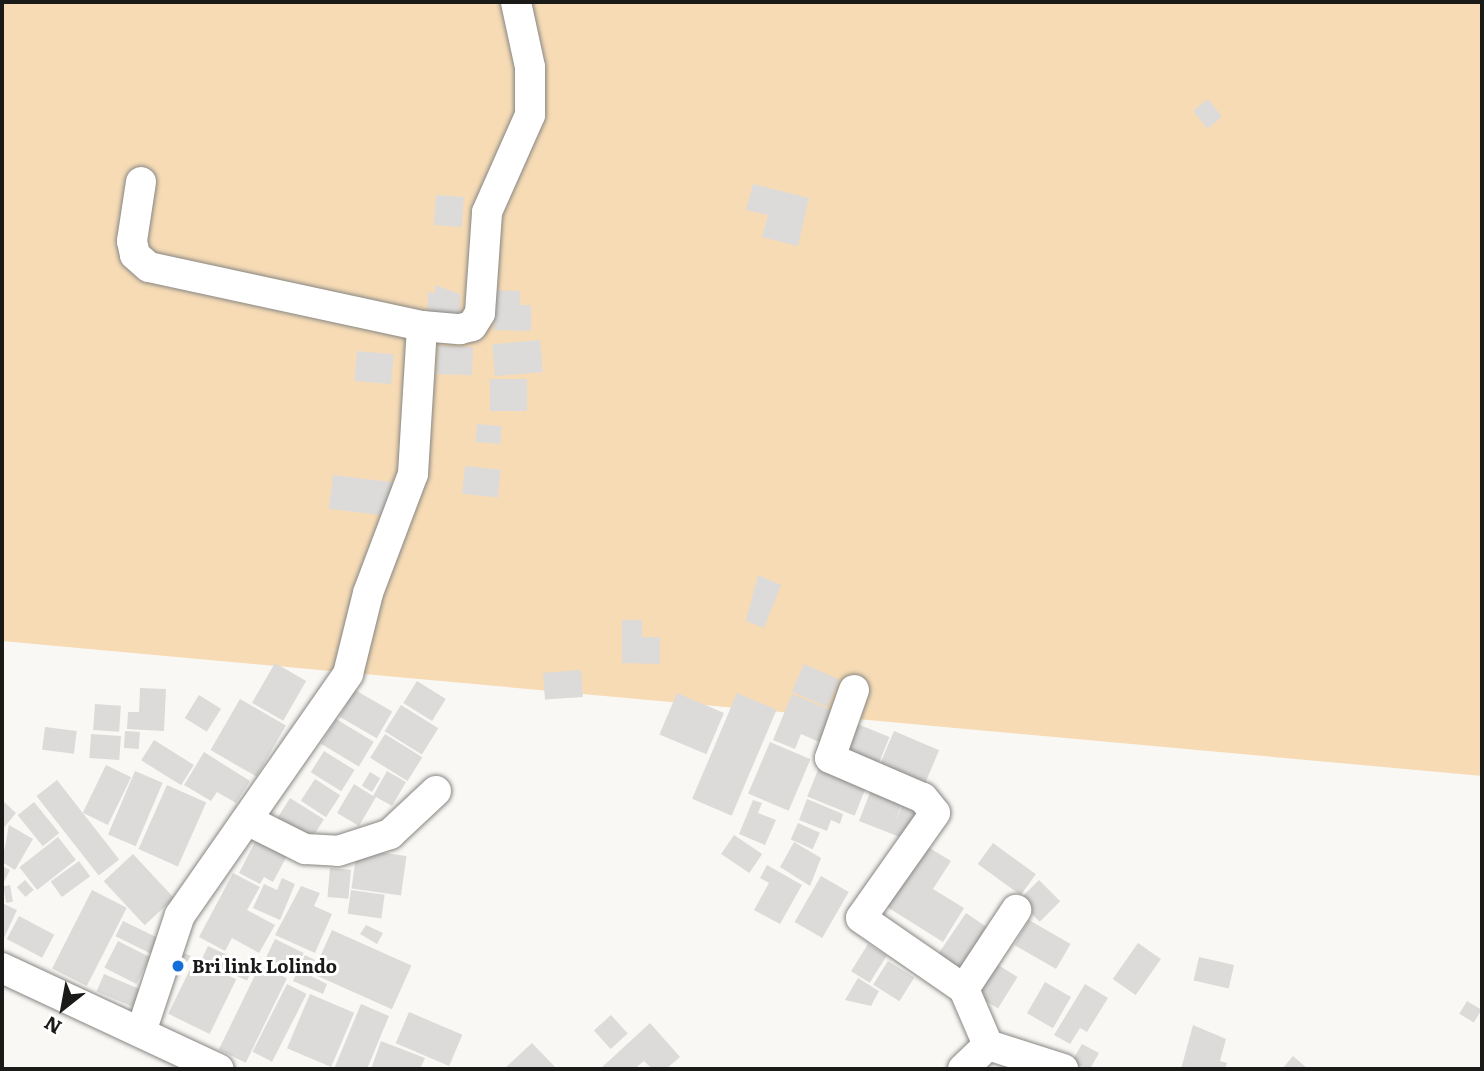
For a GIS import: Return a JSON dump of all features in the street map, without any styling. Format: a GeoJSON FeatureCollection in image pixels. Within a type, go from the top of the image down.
{"type":"FeatureCollection","features":[{"type":"Feature","properties":{"kind":"street"},"geometry":{"type":"LineString","coordinates":[[141,182],[132,242],[135,255],[149,267],[422,326],[460,329],[472,326],[480,313],[487,212],[530,115],[530,67],[516,2]]}},
{"type":"Feature","properties":{"kind":"street"},"geometry":{"type":"LineString","coordinates":[[141,1032],[180,915],[348,674],[368,593],[405,508],[413,474],[422,326]]}},
{"type":"Feature","properties":{"kind":"street"},"geometry":{"type":"LineString","coordinates":[[854,690],[830,758],[923,798],[935,813],[861,918],[964,989],[988,1045],[1063,1069]]}},
{"type":"Feature","properties":{"kind":"street"},"geometry":{"type":"LineString","coordinates":[[247,820],[305,849],[338,851],[390,834],[436,791]]}},
{"type":"Feature","properties":{"kind":"street"},"geometry":{"type":"LineString","coordinates":[[964,989],[1016,911]]}},
{"type":"Feature","properties":{"kind":"street"},"geometry":{"type":"LineString","coordinates":[[2,968],[219,1069]]}},
{"type":"Feature","properties":{"kind":"street"},"geometry":{"type":"LineString","coordinates":[[963,1069],[988,1045]]}},
{"type":"Feature","properties":{"kind":"shaded area"},"geometry":{"type":"Polygon","coordinates":[[[2,2],[1482,2],[1482,776],[2,641],[2,2]]]}},
{"type":"Feature","properties":{"kind":"building"},"geometry":{"type":"Polygon","coordinates":[[[1208,99],[1222,117],[1207,129],[1193,111],[1208,99]]]}},
{"type":"Feature","properties":{"kind":"building"},"geometry":{"type":"Polygon","coordinates":[[[753,184],[809,198],[798,246],[762,237],[768,215],[746,210],[753,184]]]}},
{"type":"Feature","properties":{"kind":"building"},"geometry":{"type":"Polygon","coordinates":[[[436,195],[464,197],[462,227],[434,225],[436,195]]]}},
{"type":"Feature","properties":{"kind":"building"},"geometry":{"type":"Polygon","coordinates":[[[435,285],[460,294],[460,324],[427,323],[428,292],[435,293],[435,285]]]}},
{"type":"Feature","properties":{"kind":"building"},"geometry":{"type":"Polygon","coordinates":[[[494,290],[520,291],[520,305],[531,305],[531,331],[494,330],[494,290]]]}},
{"type":"Feature","properties":{"kind":"building"},"geometry":{"type":"Polygon","coordinates":[[[540,340],[543,372],[495,376],[492,344],[540,340]]]}},
{"type":"Feature","properties":{"kind":"building"},"geometry":{"type":"Polygon","coordinates":[[[438,346],[473,347],[472,375],[437,374],[438,346]]]}},
{"type":"Feature","properties":{"kind":"building"},"geometry":{"type":"Polygon","coordinates":[[[357,351],[394,354],[391,384],[354,381],[357,351]]]}},
{"type":"Feature","properties":{"kind":"building"},"geometry":{"type":"Polygon","coordinates":[[[490,379],[527,379],[527,411],[490,411],[490,379]]]}},
{"type":"Feature","properties":{"kind":"building"},"geometry":{"type":"Polygon","coordinates":[[[477,424],[502,426],[500,444],[475,442],[477,424]]]}},
{"type":"Feature","properties":{"kind":"building"},"geometry":{"type":"Polygon","coordinates":[[[465,466],[501,470],[498,498],[462,494],[465,466]]]}},
{"type":"Feature","properties":{"kind":"building"},"geometry":{"type":"Polygon","coordinates":[[[333,475],[393,482],[388,516],[329,509],[333,475]]]}},
{"type":"Feature","properties":{"kind":"building"},"geometry":{"type":"Polygon","coordinates":[[[758,575],[781,585],[764,628],[746,621],[758,575]]]}},
{"type":"Feature","properties":{"kind":"building"},"geometry":{"type":"Polygon","coordinates":[[[622,620],[642,620],[642,637],[660,637],[660,664],[622,663],[622,620]]]}},
{"type":"Feature","properties":{"kind":"building"},"geometry":{"type":"Polygon","coordinates":[[[275,663],[306,681],[283,721],[252,703],[275,663]]]}},
{"type":"Feature","properties":{"kind":"building"},"geometry":{"type":"Polygon","coordinates":[[[804,664],[840,680],[827,707],[792,691],[804,664]]]}},
{"type":"Feature","properties":{"kind":"building"},"geometry":{"type":"Polygon","coordinates":[[[581,670],[583,697],[545,700],[543,673],[581,670]]]}},
{"type":"Feature","properties":{"kind":"building"},"geometry":{"type":"Polygon","coordinates":[[[417,681],[446,699],[432,721],[403,703],[417,681]]]}},
{"type":"Feature","properties":{"kind":"building"},"geometry":{"type":"Polygon","coordinates":[[[140,688],[166,689],[164,731],[127,729],[128,712],[139,712],[140,688]]]}},
{"type":"Feature","properties":{"kind":"building"},"geometry":{"type":"Polygon","coordinates":[[[355,690],[392,712],[377,738],[340,717],[355,690]]]}},
{"type":"Feature","properties":{"kind":"building"},"geometry":{"type":"Polygon","coordinates":[[[677,693],[724,713],[706,754],[659,734],[677,693]]]}},
{"type":"Feature","properties":{"kind":"building"},"geometry":{"type":"Polygon","coordinates":[[[737,693],[777,710],[732,816],[692,799],[737,693]]]}},
{"type":"Feature","properties":{"kind":"building"},"geometry":{"type":"Polygon","coordinates":[[[792,694],[838,713],[826,745],[801,734],[795,749],[773,740],[792,694]]]}},
{"type":"Feature","properties":{"kind":"building"},"geometry":{"type":"Polygon","coordinates":[[[199,695],[221,709],[207,732],[185,718],[199,695]]]}},
{"type":"Feature","properties":{"kind":"building"},"geometry":{"type":"Polygon","coordinates":[[[240,699],[286,726],[256,777],[210,750],[240,699]]]}},
{"type":"Feature","properties":{"kind":"building"},"geometry":{"type":"Polygon","coordinates":[[[95,704],[121,706],[119,732],[93,730],[95,704]]]}},
{"type":"Feature","properties":{"kind":"building"},"geometry":{"type":"Polygon","coordinates":[[[401,705],[438,728],[422,755],[385,731],[401,705]]]}},
{"type":"Feature","properties":{"kind":"building"},"geometry":{"type":"Polygon","coordinates":[[[336,719],[374,742],[359,767],[321,744],[336,719]]]}},
{"type":"Feature","properties":{"kind":"building"},"geometry":{"type":"Polygon","coordinates":[[[845,719],[890,737],[878,767],[833,749],[845,719]]]}},
{"type":"Feature","properties":{"kind":"building"},"geometry":{"type":"Polygon","coordinates":[[[45,727],[77,731],[74,754],[42,750],[45,727]]]}},
{"type":"Feature","properties":{"kind":"building"},"geometry":{"type":"Polygon","coordinates":[[[125,731],[140,732],[139,749],[124,748],[125,731]]]}},
{"type":"Feature","properties":{"kind":"building"},"geometry":{"type":"Polygon","coordinates":[[[894,731],[939,750],[923,788],[878,769],[894,731]]]}},
{"type":"Feature","properties":{"kind":"building"},"geometry":{"type":"Polygon","coordinates":[[[91,734],[121,736],[119,760],[89,758],[91,734]]]}},
{"type":"Feature","properties":{"kind":"building"},"geometry":{"type":"Polygon","coordinates":[[[385,734],[422,757],[407,781],[370,758],[385,734]]]}},
{"type":"Feature","properties":{"kind":"building"},"geometry":{"type":"Polygon","coordinates":[[[154,740],[194,765],[181,785],[141,760],[154,740]]]}},
{"type":"Feature","properties":{"kind":"building"},"geometry":{"type":"Polygon","coordinates":[[[770,742],[811,759],[789,811],[748,794],[770,742]]]}},
{"type":"Feature","properties":{"kind":"building"},"geometry":{"type":"Polygon","coordinates":[[[324,751],[355,770],[341,791],[311,772],[324,751]]]}},
{"type":"Feature","properties":{"kind":"building"},"geometry":{"type":"Polygon","coordinates":[[[204,752],[250,781],[236,803],[217,792],[211,801],[184,785],[204,752]]]}},
{"type":"Feature","properties":{"kind":"building"},"geometry":{"type":"Polygon","coordinates":[[[106,765],[131,777],[108,825],[83,813],[106,765]]]}},
{"type":"Feature","properties":{"kind":"building"},"geometry":{"type":"Polygon","coordinates":[[[820,765],[867,784],[855,816],[807,797],[820,765]]]}},
{"type":"Feature","properties":{"kind":"building"},"geometry":{"type":"Polygon","coordinates":[[[135,771],[163,783],[136,846],[108,835],[135,771]]]}},
{"type":"Feature","properties":{"kind":"building"},"geometry":{"type":"Polygon","coordinates":[[[387,771],[406,782],[392,806],[376,797],[359,826],[337,813],[354,784],[373,796],[387,771]]]}},
{"type":"Feature","properties":{"kind":"building"},"geometry":{"type":"Polygon","coordinates":[[[370,772],[380,778],[372,792],[362,786],[370,772]]]}},
{"type":"Feature","properties":{"kind":"building"},"geometry":{"type":"Polygon","coordinates":[[[315,779],[340,795],[326,817],[301,801],[315,779]]]}},
{"type":"Feature","properties":{"kind":"building"},"geometry":{"type":"Polygon","coordinates":[[[57,780],[119,860],[99,876],[37,796],[57,780]]]}},
{"type":"Feature","properties":{"kind":"building"},"geometry":{"type":"Polygon","coordinates":[[[167,785],[206,802],[178,866],[139,849],[167,785]]]}},
{"type":"Feature","properties":{"kind":"building"},"geometry":{"type":"Polygon","coordinates":[[[871,790],[902,802],[896,821],[903,802],[927,812],[915,843],[859,821],[871,790]]]}},
{"type":"Feature","properties":{"kind":"building"},"geometry":{"type":"Polygon","coordinates":[[[290,798],[324,819],[309,843],[275,822],[290,798]]]}},
{"type":"Feature","properties":{"kind":"building"},"geometry":{"type":"Polygon","coordinates":[[[807,799],[843,814],[840,824],[831,820],[827,831],[799,820],[807,799]]]}},
{"type":"Feature","properties":{"kind":"building"},"geometry":{"type":"Polygon","coordinates":[[[2,800],[16,813],[2,830],[2,800]]]}},
{"type":"Feature","properties":{"kind":"building"},"geometry":{"type":"Polygon","coordinates":[[[753,800],[762,803],[758,813],[776,820],[765,845],[739,834],[753,800]]]}},
{"type":"Feature","properties":{"kind":"building"},"geometry":{"type":"Polygon","coordinates":[[[34,802],[59,833],[43,846],[18,815],[34,802]]]}},
{"type":"Feature","properties":{"kind":"building"},"geometry":{"type":"Polygon","coordinates":[[[798,823],[820,833],[813,849],[791,839],[798,823]]]}},
{"type":"Feature","properties":{"kind":"building"},"geometry":{"type":"Polygon","coordinates":[[[9,825],[33,839],[15,870],[2,862],[9,825]]]}},
{"type":"Feature","properties":{"kind":"building"},"geometry":{"type":"Polygon","coordinates":[[[734,835],[762,854],[749,873],[721,854],[734,835]]]}},
{"type":"Feature","properties":{"kind":"building"},"geometry":{"type":"Polygon","coordinates":[[[58,837],[76,860],[37,890],[19,867],[58,837]]]}},
{"type":"Feature","properties":{"kind":"building"},"geometry":{"type":"Polygon","coordinates":[[[257,838],[288,854],[273,882],[264,877],[260,884],[239,873],[257,838]]]}},
{"type":"Feature","properties":{"kind":"building"},"geometry":{"type":"Polygon","coordinates":[[[794,842],[821,858],[810,886],[780,867],[794,842]]]}},
{"type":"Feature","properties":{"kind":"building"},"geometry":{"type":"Polygon","coordinates":[[[993,843],[1036,874],[1021,895],[978,864],[993,843]]]}},
{"type":"Feature","properties":{"kind":"building"},"geometry":{"type":"Polygon","coordinates":[[[923,844],[951,861],[933,889],[964,908],[943,942],[884,905],[923,844]]]}},
{"type":"Feature","properties":{"kind":"building"},"geometry":{"type":"Polygon","coordinates":[[[357,849],[407,856],[401,896],[351,889],[357,849]]]}},
{"type":"Feature","properties":{"kind":"building"},"geometry":{"type":"Polygon","coordinates":[[[133,854],[174,898],[145,925],[104,881],[133,854]]]}},
{"type":"Feature","properties":{"kind":"building"},"geometry":{"type":"Polygon","coordinates":[[[79,861],[90,876],[62,897],[51,882],[79,861]]]}},
{"type":"Feature","properties":{"kind":"building"},"geometry":{"type":"Polygon","coordinates":[[[767,865],[802,885],[780,924],[754,910],[769,883],[760,878],[767,865]]]}},
{"type":"Feature","properties":{"kind":"building"},"geometry":{"type":"Polygon","coordinates":[[[2,866],[10,870],[2,886],[2,866]]]}},
{"type":"Feature","properties":{"kind":"building"},"geometry":{"type":"Polygon","coordinates":[[[330,868],[351,870],[348,899],[327,897],[330,868]]]}},
{"type":"Feature","properties":{"kind":"building"},"geometry":{"type":"Polygon","coordinates":[[[233,873],[260,887],[247,910],[275,925],[259,953],[232,938],[225,951],[199,937],[233,873]]]}},
{"type":"Feature","properties":{"kind":"building"},"geometry":{"type":"Polygon","coordinates":[[[821,876],[849,892],[822,938],[794,922],[821,876]]]}},
{"type":"Feature","properties":{"kind":"building"},"geometry":{"type":"Polygon","coordinates":[[[282,878],[295,884],[280,920],[253,908],[264,884],[277,890],[282,878]]]}},
{"type":"Feature","properties":{"kind":"building"},"geometry":{"type":"Polygon","coordinates":[[[25,880],[34,890],[26,897],[17,887],[25,880]]]}},
{"type":"Feature","properties":{"kind":"building"},"geometry":{"type":"Polygon","coordinates":[[[1039,880],[1060,901],[1040,922],[1018,901],[1039,880]]]}},
{"type":"Feature","properties":{"kind":"building"},"geometry":{"type":"Polygon","coordinates":[[[10,885],[13,902],[6,903],[3,886],[10,885]]]}},
{"type":"Feature","properties":{"kind":"building"},"geometry":{"type":"Polygon","coordinates":[[[301,886],[320,893],[314,906],[332,914],[315,953],[275,935],[301,886]]]}},
{"type":"Feature","properties":{"kind":"building"},"geometry":{"type":"Polygon","coordinates":[[[92,890],[127,908],[87,986],[52,968],[92,890]]]}},
{"type":"Feature","properties":{"kind":"building"},"geometry":{"type":"Polygon","coordinates":[[[351,890],[385,895],[381,918],[348,914],[351,890]]]}},
{"type":"Feature","properties":{"kind":"building"},"geometry":{"type":"Polygon","coordinates":[[[2,903],[17,910],[4,938],[2,936],[2,903]]]}},
{"type":"Feature","properties":{"kind":"building"},"geometry":{"type":"Polygon","coordinates":[[[966,913],[996,933],[963,981],[934,961],[966,913]]]}},
{"type":"Feature","properties":{"kind":"building"},"geometry":{"type":"Polygon","coordinates":[[[19,916],[54,935],[42,958],[7,939],[19,916]]]}},
{"type":"Feature","properties":{"kind":"building"},"geometry":{"type":"Polygon","coordinates":[[[1029,920],[1071,944],[1056,969],[1014,945],[1029,920]]]}},
{"type":"Feature","properties":{"kind":"building"},"geometry":{"type":"Polygon","coordinates":[[[123,921],[158,938],[151,953],[116,936],[123,921]]]}},
{"type":"Feature","properties":{"kind":"building"},"geometry":{"type":"Polygon","coordinates":[[[366,925],[383,933],[377,944],[360,934],[366,925]]]}},
{"type":"Feature","properties":{"kind":"building"},"geometry":{"type":"Polygon","coordinates":[[[332,930],[411,965],[392,1009],[312,974],[332,930]]]}},
{"type":"Feature","properties":{"kind":"building"},"geometry":{"type":"Polygon","coordinates":[[[275,939],[304,953],[294,974],[265,960],[275,939]]]}},
{"type":"Feature","properties":{"kind":"building"},"geometry":{"type":"Polygon","coordinates":[[[118,941],[150,957],[136,984],[104,968],[118,941]]]}},
{"type":"Feature","properties":{"kind":"building"},"geometry":{"type":"Polygon","coordinates":[[[1138,943],[1161,959],[1136,995],[1113,979],[1138,943]]]}},
{"type":"Feature","properties":{"kind":"building"},"geometry":{"type":"Polygon","coordinates":[[[868,944],[887,956],[870,983],[851,971],[868,944]]]}},
{"type":"Feature","properties":{"kind":"building"},"geometry":{"type":"Polygon","coordinates":[[[208,946],[253,967],[247,981],[202,960],[208,946]]]}},
{"type":"Feature","properties":{"kind":"building"},"geometry":{"type":"Polygon","coordinates":[[[176,950],[191,956],[172,984],[176,950]]]}},
{"type":"Feature","properties":{"kind":"building"},"geometry":{"type":"Polygon","coordinates":[[[305,955],[315,960],[309,975],[327,984],[323,994],[293,981],[305,955]]]}},
{"type":"Feature","properties":{"kind":"building"},"geometry":{"type":"Polygon","coordinates":[[[1199,957],[1234,965],[1229,988],[1194,980],[1199,957]]]}},
{"type":"Feature","properties":{"kind":"building"},"geometry":{"type":"Polygon","coordinates":[[[987,958],[1018,977],[998,1008],[967,989],[987,958]]]}},
{"type":"Feature","properties":{"kind":"building"},"geometry":{"type":"Polygon","coordinates":[[[195,959],[236,979],[210,1034],[168,1014],[195,959]]]}},
{"type":"Feature","properties":{"kind":"building"},"geometry":{"type":"Polygon","coordinates":[[[888,961],[914,977],[899,1001],[873,985],[888,961]]]}},
{"type":"Feature","properties":{"kind":"building"},"geometry":{"type":"Polygon","coordinates":[[[260,965],[287,978],[246,1063],[219,1049],[260,965]]]}},
{"type":"Feature","properties":{"kind":"building"},"geometry":{"type":"Polygon","coordinates":[[[104,974],[144,991],[136,1008],[97,991],[104,974]]]}},
{"type":"Feature","properties":{"kind":"building"},"geometry":{"type":"Polygon","coordinates":[[[858,978],[879,991],[871,1006],[845,1000],[858,978]]]}},
{"type":"Feature","properties":{"kind":"building"},"geometry":{"type":"Polygon","coordinates":[[[1045,982],[1071,997],[1053,1028],[1027,1013],[1045,982]]]}},
{"type":"Feature","properties":{"kind":"building"},"geometry":{"type":"Polygon","coordinates":[[[287,984],[307,994],[272,1062],[252,1052],[287,984]]]}},
{"type":"Feature","properties":{"kind":"building"},"geometry":{"type":"Polygon","coordinates":[[[1085,984],[1108,998],[1087,1032],[1080,1028],[1070,1044],[1054,1035],[1085,984]]]}},
{"type":"Feature","properties":{"kind":"building"},"geometry":{"type":"Polygon","coordinates":[[[310,994],[354,1013],[331,1067],[287,1048],[310,994]]]}},
{"type":"Feature","properties":{"kind":"building"},"geometry":{"type":"Polygon","coordinates":[[[1467,1001],[1482,1010],[1474,1023],[1459,1014],[1467,1001]]]}},
{"type":"Feature","properties":{"kind":"building"},"geometry":{"type":"Polygon","coordinates":[[[361,1004],[389,1016],[367,1069],[334,1069],[361,1004]]]}},
{"type":"Feature","properties":{"kind":"building"},"geometry":{"type":"Polygon","coordinates":[[[409,1012],[462,1035],[449,1066],[396,1043],[409,1012]]]}},
{"type":"Feature","properties":{"kind":"building"},"geometry":{"type":"Polygon","coordinates":[[[611,1015],[628,1034],[611,1049],[594,1030],[611,1015]]]}},
{"type":"Feature","properties":{"kind":"building"},"geometry":{"type":"Polygon","coordinates":[[[650,1023],[680,1057],[666,1069],[652,1069],[644,1061],[634,1069],[600,1069],[650,1023]]]}},
{"type":"Feature","properties":{"kind":"building"},"geometry":{"type":"Polygon","coordinates":[[[1193,1025],[1226,1039],[1220,1061],[1227,1063],[1225,1069],[1181,1069],[1193,1025]]]}},
{"type":"Feature","properties":{"kind":"building"},"geometry":{"type":"Polygon","coordinates":[[[381,1041],[425,1058],[420,1069],[371,1069],[381,1041]]]}},
{"type":"Feature","properties":{"kind":"building"},"geometry":{"type":"Polygon","coordinates":[[[532,1043],[557,1069],[504,1069],[532,1043]]]}},
{"type":"Feature","properties":{"kind":"building"},"geometry":{"type":"Polygon","coordinates":[[[1082,1044],[1099,1053],[1090,1069],[1071,1063],[1082,1044]]]}},
{"type":"Feature","properties":{"kind":"building"},"geometry":{"type":"Polygon","coordinates":[[[1293,1056],[1308,1069],[1282,1069],[1293,1056]]]}},
{"type":"Feature","properties":{"kind":"place","name":"Bri link Lolindo"},"geometry":{"type":"Point","coordinates":[178,966]}}]}
